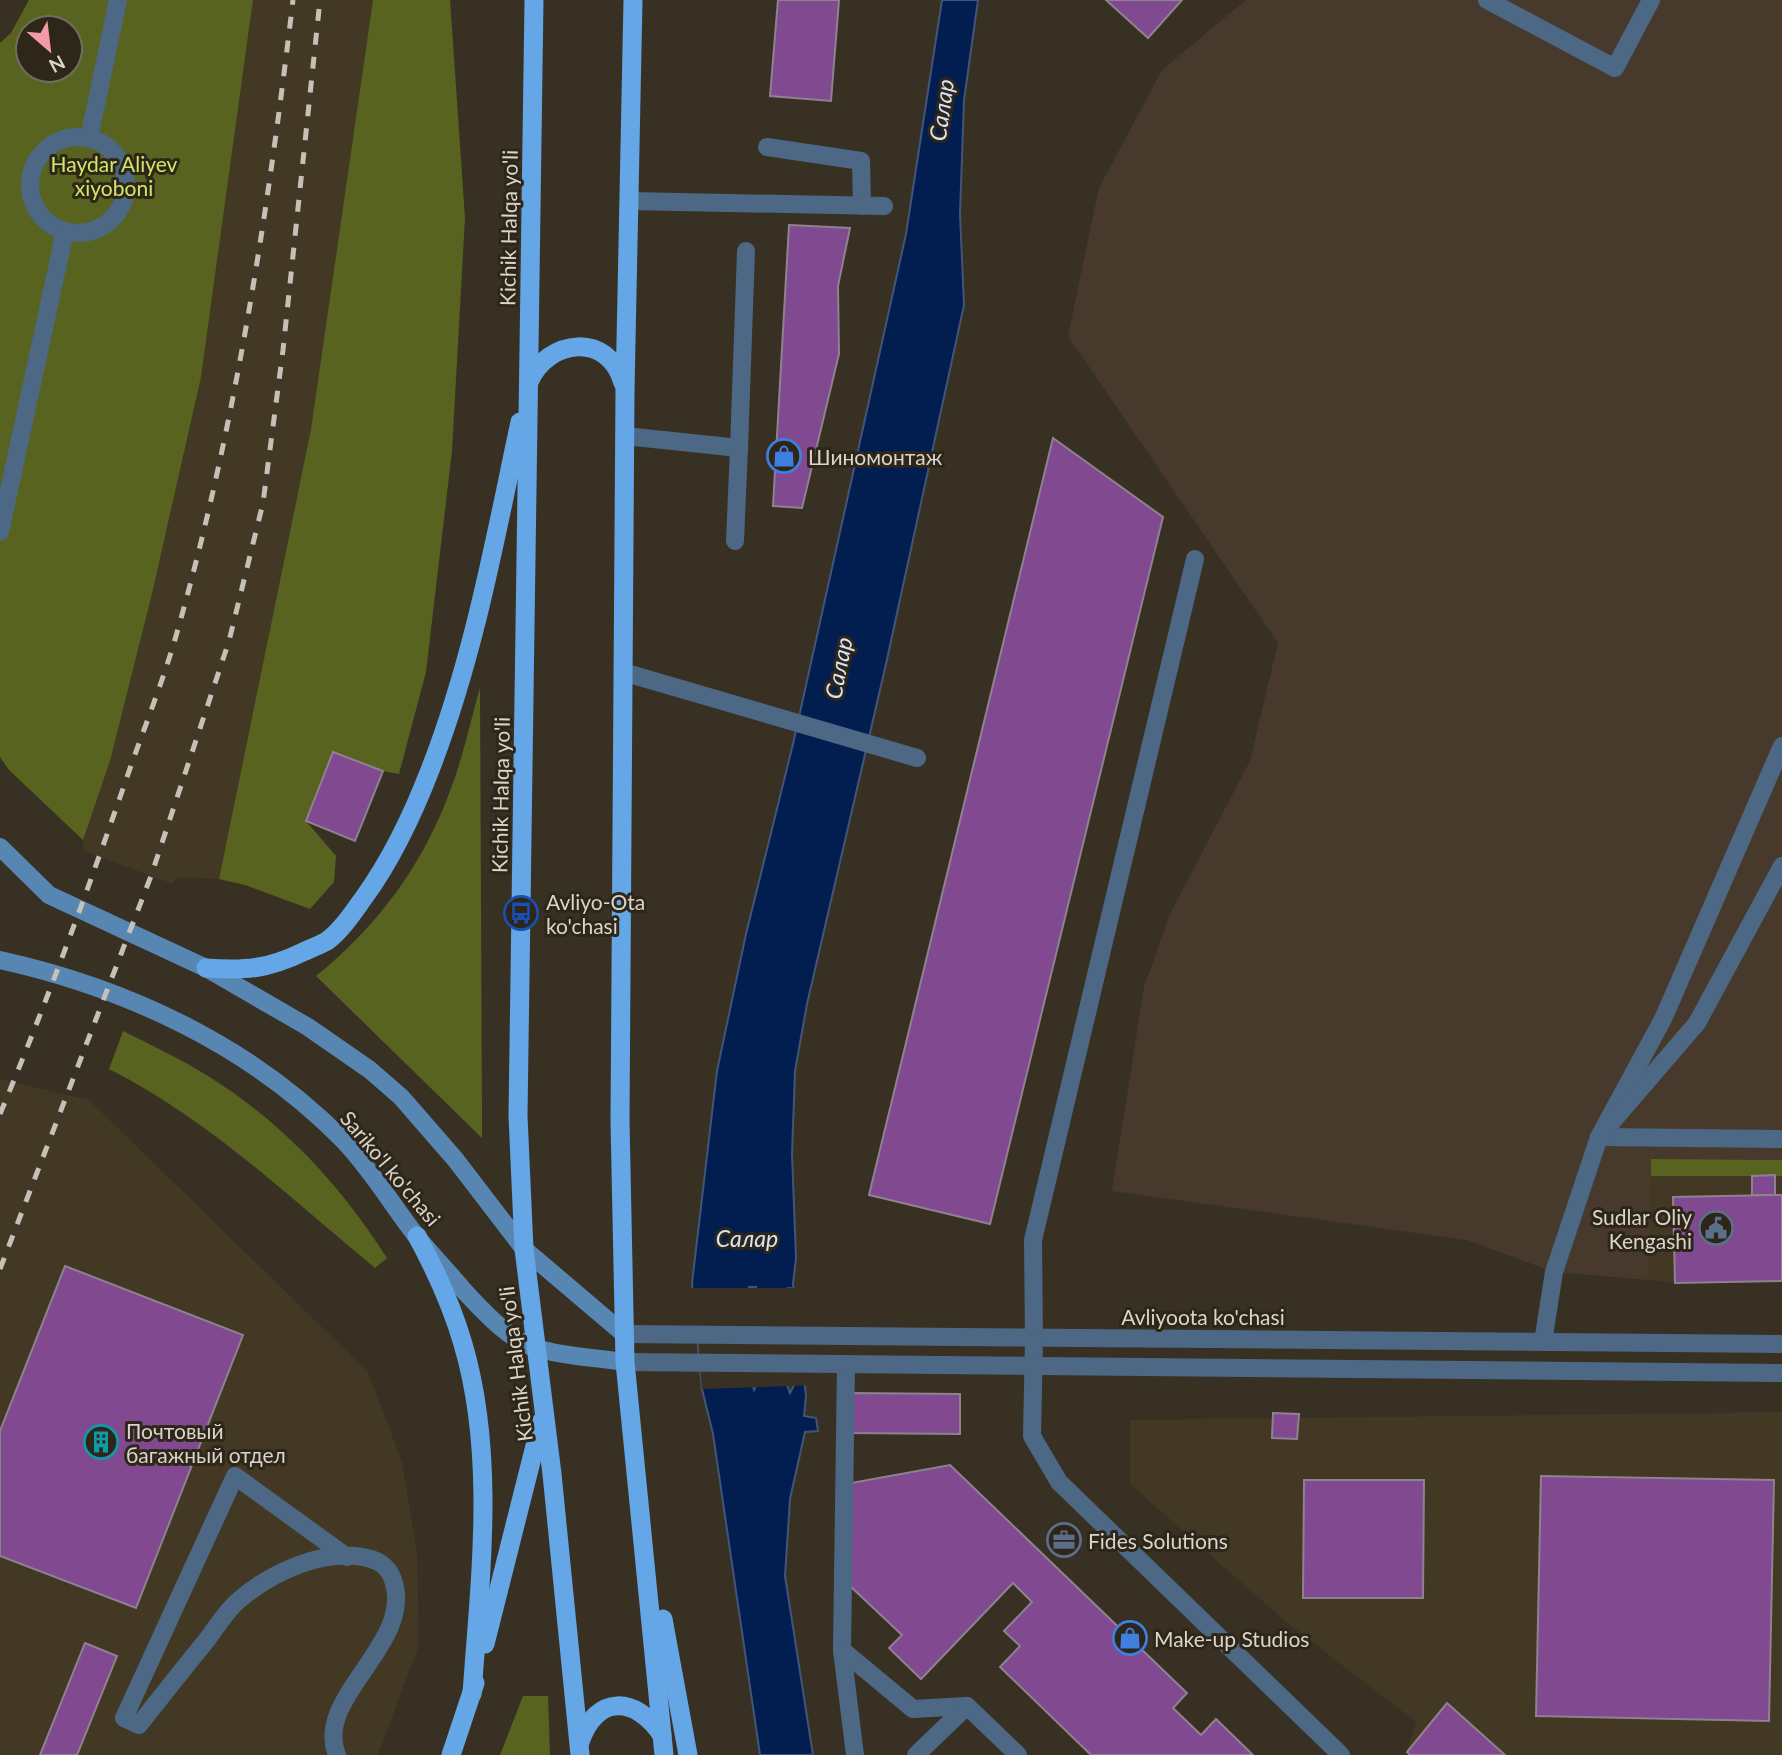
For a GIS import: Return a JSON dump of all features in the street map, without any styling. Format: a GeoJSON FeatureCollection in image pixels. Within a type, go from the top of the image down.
{"type":"FeatureCollection","features":[{"type":"Feature","properties":{"kind":"highway","name":"Kichik Halqa yo'li"},"geometry":{"type":"LineString","coordinates":[[534,0],[518,1116],[524,1250],[580,1750]]}},
{"type":"Feature","properties":{"kind":"highway"},"geometry":{"type":"LineString","coordinates":[[633,0],[625,391],[620,1120],[625,1362],[663,1745]]}},
{"type":"Feature","properties":{"kind":"highway"},"geometry":{"type":"LineString","coordinates":[[206,968],[249,970],[267,967],[328,940],[376,882],[414,811],[445,732],[474,633],[529,380],[537,366],[549,354],[565,348],[582,347],[597,351],[611,361],[620,374],[625,391]]}},
{"type":"Feature","properties":{"kind":"highway"},"geometry":{"type":"LineString","coordinates":[[417,1236],[436,1271],[456,1323],[475,1400],[483,1516],[472,1694]]}},
{"type":"Feature","properties":{"kind":"highway"},"geometry":{"type":"LineString","coordinates":[[451,1755],[472,1694],[544,1410]]}},
{"type":"Feature","properties":{"kind":"highway"},"geometry":{"type":"LineString","coordinates":[[637,1480],[688,1755]]}},
{"type":"Feature","properties":{"kind":"highway"},"geometry":{"type":"LineString","coordinates":[[580,1750],[584,1728],[594,1716],[604,1708],[617,1706],[630,1706],[653,1721],[663,1745]]}},
{"type":"Feature","properties":{"kind":"main road"},"geometry":{"type":"LineString","coordinates":[[0,847],[49,895],[206,968],[308,1027],[370,1070],[401,1097],[455,1159],[524,1250],[624,1335]]}},
{"type":"Feature","properties":{"kind":"main road","name":"Sariko'l ko'chasi"},"geometry":{"type":"LineString","coordinates":[[0,960],[89,984],[147,1007],[186,1025],[261,1072],[312,1111],[344,1141],[417,1236],[489,1317],[520,1340],[536,1348]]}},
{"type":"Feature","properties":{"kind":"main road"},"geometry":{"type":"LineString","coordinates":[[536,1348],[625,1362]]}},
{"type":"Feature","properties":{"kind":"street"},"geometry":{"type":"LineString","coordinates":[[89,138],[118,0]]}},
{"type":"Feature","properties":{"kind":"street"},"geometry":{"type":"LineString","coordinates":[[1487,0],[1615,68],[1651,0]]}},
{"type":"Feature","properties":{"kind":"street"},"geometry":{"type":"LineString","coordinates":[[68,138],[89,138],[113,152],[122,165],[126,181],[125,198],[118,212],[106,224],[92,231],[65,231],[48,222],[38,211],[32,197],[30,181],[42,153],[54,144],[68,138]]}},
{"type":"Feature","properties":{"kind":"street"},"geometry":{"type":"LineString","coordinates":[[767,147],[861,161],[862,206]]}},
{"type":"Feature","properties":{"kind":"street"},"geometry":{"type":"LineString","coordinates":[[629,201],[884,206]]}},
{"type":"Feature","properties":{"kind":"street"},"geometry":{"type":"LineString","coordinates":[[0,532],[65,231]]}},
{"type":"Feature","properties":{"kind":"street"},"geometry":{"type":"LineString","coordinates":[[735,541],[746,251]]}},
{"type":"Feature","properties":{"kind":"street"},"geometry":{"type":"LineString","coordinates":[[625,436],[738,448]]}},
{"type":"Feature","properties":{"kind":"street"},"geometry":{"type":"LineString","coordinates":[[1195,559],[1033,1240],[1032,1436],[1059,1482],[1341,1755]]}},
{"type":"Feature","properties":{"kind":"street"},"geometry":{"type":"LineString","coordinates":[[623,672],[917,758]]}},
{"type":"Feature","properties":{"kind":"street"},"geometry":{"type":"LineString","coordinates":[[1539,1371],[1554,1272],[1599,1137],[1663,1019],[1782,746]]}},
{"type":"Feature","properties":{"kind":"street"},"geometry":{"type":"LineString","coordinates":[[1599,1137],[1696,1023],[1782,866]]}},
{"type":"Feature","properties":{"kind":"street"},"geometry":{"type":"LineString","coordinates":[[1599,1137],[1782,1139]]}},
{"type":"Feature","properties":{"kind":"street","name":"Avliyoota ko'chasi"},"geometry":{"type":"LineString","coordinates":[[624,1335],[1782,1344]]}},
{"type":"Feature","properties":{"kind":"street"},"geometry":{"type":"LineString","coordinates":[[625,1362],[1782,1373]]}},
{"type":"Feature","properties":{"kind":"street"},"geometry":{"type":"LineString","coordinates":[[843,1364],[842,1650],[855,1755]]}},
{"type":"Feature","properties":{"kind":"street"},"geometry":{"type":"LineString","coordinates":[[337,1755],[333,1741],[338,1715],[387,1635],[395,1615],[397,1602],[394,1581],[383,1565],[370,1558],[327,1557],[281,1571],[258,1585],[237,1602],[139,1725],[124,1718],[235,1476],[347,1557]]}},
{"type":"Feature","properties":{"kind":"street"},"geometry":{"type":"LineString","coordinates":[[842,1650],[913,1709],[967,1706],[1018,1755]]}},
{"type":"Feature","properties":{"kind":"street"},"geometry":{"type":"LineString","coordinates":[[916,1755],[967,1706]]}},
{"type":"Feature","properties":{"kind":"shaded area"},"geometry":{"type":"Polygon","coordinates":[[[253,0],[373,0],[311,429],[219,879],[176,877],[173,884],[84,851],[83,840],[110,761],[152,594],[201,377],[253,0]]]}},
{"type":"Feature","properties":{"kind":"shaded area"},"geometry":{"type":"Polygon","coordinates":[[[1246,0],[1782,0],[1782,1159],[1651,1160],[1649,1280],[1554,1272],[1467,1240],[1112,1191],[1144,987],[1170,914],[1250,761],[1278,643],[1068,336],[1099,188],[1162,70],[1246,0]]]}},
{"type":"Feature","properties":{"kind":"shaded area"},"geometry":{"type":"Polygon","coordinates":[[[0,1079],[89,1100],[368,1372],[402,1462],[417,1553],[419,1645],[378,1755],[0,1755],[0,1079]]]}},
{"type":"Feature","properties":{"kind":"shaded area","name":"Sudlar Oliy Kengashi"},"geometry":{"type":"Polygon","coordinates":[[[1651,1159],[1782,1159],[1782,1281],[1675,1283],[1649,1280],[1651,1159]]]}},
{"type":"Feature","properties":{"kind":"shaded area"},"geometry":{"type":"Polygon","coordinates":[[[1782,1412],[1782,1755],[1410,1755],[1407,1752],[1416,1722],[1285,1621],[1130,1484],[1130,1420],[1782,1412]]]}},
{"type":"Feature","properties":{"kind":"green space","name":"Haydar Aliyev xiyoboni"},"geometry":{"type":"Polygon","coordinates":[[[29,0],[253,0],[201,377],[152,594],[110,761],[83,840],[9,770],[0,757],[0,43],[14,28],[14,84],[84,84],[84,14],[21,14],[29,0]]]}},
{"type":"Feature","properties":{"kind":"green space"},"geometry":{"type":"Polygon","coordinates":[[[373,0],[450,0],[465,218],[452,451],[426,672],[399,774],[383,771],[333,752],[306,821],[336,856],[334,882],[310,909],[245,885],[219,879],[311,429],[373,0]]]}},
{"type":"Feature","properties":{"kind":"green space"},"geometry":{"type":"Polygon","coordinates":[[[480,688],[482,1138],[316,976],[359,937],[396,893],[412,869],[439,818],[455,778],[480,688]]]}},
{"type":"Feature","properties":{"kind":"green space"},"geometry":{"type":"Polygon","coordinates":[[[123,1031],[198,1070],[261,1113],[308,1156],[329,1180],[387,1258],[375,1268],[214,1135],[145,1089],[109,1069],[123,1031]]]}},
{"type":"Feature","properties":{"kind":"green space"},"geometry":{"type":"Polygon","coordinates":[[[1651,1159],[1782,1160],[1782,1176],[1651,1176],[1651,1159]]]}},
{"type":"Feature","properties":{"kind":"green space"},"geometry":{"type":"Polygon","coordinates":[[[523,1696],[548,1696],[550,1755],[500,1755],[523,1696]]]}},
{"type":"Feature","properties":{"kind":"water","name":"Салар"},"geometry":{"type":"Polygon","coordinates":[[[942,0],[978,0],[964,100],[960,214],[964,305],[886,664],[807,1004],[795,1071],[792,1154],[796,1258],[794,1289],[784,1289],[787,1385],[790,1393],[794,1385],[794,1293],[806,1396],[804,1416],[816,1418],[818,1431],[805,1432],[790,1499],[785,1576],[813,1755],[760,1755],[713,1434],[702,1389],[692,1283],[717,1071],[746,934],[793,744],[906,234],[942,0]],[[749,1287],[754,1390],[758,1383],[756,1287],[749,1287]]]}},
{"type":"Feature","properties":{"kind":"pier"},"geometry":{"type":"Polygon","coordinates":[[[689,1288],[798,1288],[808,1385],[791,1386],[702,1389],[698,1335],[689,1288]],[[787,1291],[791,1386],[790,1291],[787,1291]]]}},
{"type":"Feature","properties":{"kind":"building"},"geometry":{"type":"Polygon","coordinates":[[[778,0],[839,0],[831,101],[770,96],[778,0]]]}},
{"type":"Feature","properties":{"kind":"building"},"geometry":{"type":"Polygon","coordinates":[[[1106,0],[1182,0],[1148,38],[1106,0]]]}},
{"type":"Feature","properties":{"kind":"building"},"geometry":{"type":"Polygon","coordinates":[[[789,225],[850,228],[838,286],[839,354],[802,508],[773,506],[789,225]]]}},
{"type":"Feature","properties":{"kind":"building"},"geometry":{"type":"Polygon","coordinates":[[[1053,438],[1163,517],[990,1224],[869,1195],[1053,438]]]}},
{"type":"Feature","properties":{"kind":"building"},"geometry":{"type":"Polygon","coordinates":[[[333,752],[383,771],[355,841],[306,821],[333,752]]]}},
{"type":"Feature","properties":{"kind":"building"},"geometry":{"type":"Polygon","coordinates":[[[1775,1175],[1775,1195],[1752,1195],[1752,1176],[1775,1175]]]}},
{"type":"Feature","properties":{"kind":"building"},"geometry":{"type":"Polygon","coordinates":[[[1782,1195],[1782,1281],[1675,1283],[1673,1197],[1782,1195]]]}},
{"type":"Feature","properties":{"kind":"building","name":"Почтовый багажный отдел"},"geometry":{"type":"Polygon","coordinates":[[[65,1266],[243,1335],[136,1608],[0,1556],[0,1431],[65,1266]]]}},
{"type":"Feature","properties":{"kind":"building"},"geometry":{"type":"Polygon","coordinates":[[[850,1393],[960,1394],[960,1434],[849,1433],[850,1393]]]}},
{"type":"Feature","properties":{"kind":"building"},"geometry":{"type":"Polygon","coordinates":[[[1273,1413],[1299,1414],[1297,1439],[1272,1438],[1273,1413]]]}},
{"type":"Feature","properties":{"kind":"building"},"geometry":{"type":"Polygon","coordinates":[[[950,1465],[1187,1693],[1173,1708],[1201,1735],[1216,1719],[1253,1755],[1091,1755],[1000,1667],[1020,1646],[1004,1631],[1032,1602],[1013,1583],[921,1679],[889,1648],[902,1635],[848,1584],[851,1483],[950,1465]]]}},
{"type":"Feature","properties":{"kind":"building"},"geometry":{"type":"Polygon","coordinates":[[[1541,1476],[1774,1480],[1769,1721],[1536,1716],[1541,1476]]]}},
{"type":"Feature","properties":{"kind":"building"},"geometry":{"type":"Polygon","coordinates":[[[1304,1480],[1424,1480],[1423,1598],[1303,1598],[1304,1480]]]}},
{"type":"Feature","properties":{"kind":"building"},"geometry":{"type":"Polygon","coordinates":[[[85,1643],[117,1656],[77,1755],[40,1755],[85,1643]]]}},
{"type":"Feature","properties":{"kind":"building"},"geometry":{"type":"Polygon","coordinates":[[[1447,1703],[1505,1755],[1410,1755],[1407,1752],[1447,1703]]]}},
{"type":"Feature","properties":{"kind":"railway"},"geometry":{"type":"LineString","coordinates":[[0,1114],[66,947],[160,685],[199,552],[248,317],[273,158],[293,0]]}},
{"type":"Feature","properties":{"kind":"railway"},"geometry":{"type":"LineString","coordinates":[[0,1269],[151,876],[229,641],[263,503],[283,350],[320,0]]}},
{"type":"Feature","properties":{"kind":"place","name":"Шиномонтаж"},"geometry":{"type":"Point","coordinates":[784,456]}},
{"type":"Feature","properties":{"kind":"place","name":"Avliyo-Ota ko'chasi"},"geometry":{"type":"Point","coordinates":[521,913]}},
{"type":"Feature","properties":{"kind":"place","name":"Sudlar Oliy Kengashi"},"geometry":{"type":"Point","coordinates":[1716,1228]}},
{"type":"Feature","properties":{"kind":"place","name":"Почтовый багажный отдел"},"geometry":{"type":"Point","coordinates":[101,1442]}},
{"type":"Feature","properties":{"kind":"place","name":"Fides Solutions"},"geometry":{"type":"Point","coordinates":[1064,1540]}},
{"type":"Feature","properties":{"kind":"place","name":"Make-up Studios"},"geometry":{"type":"Point","coordinates":[1130,1638]}}]}
